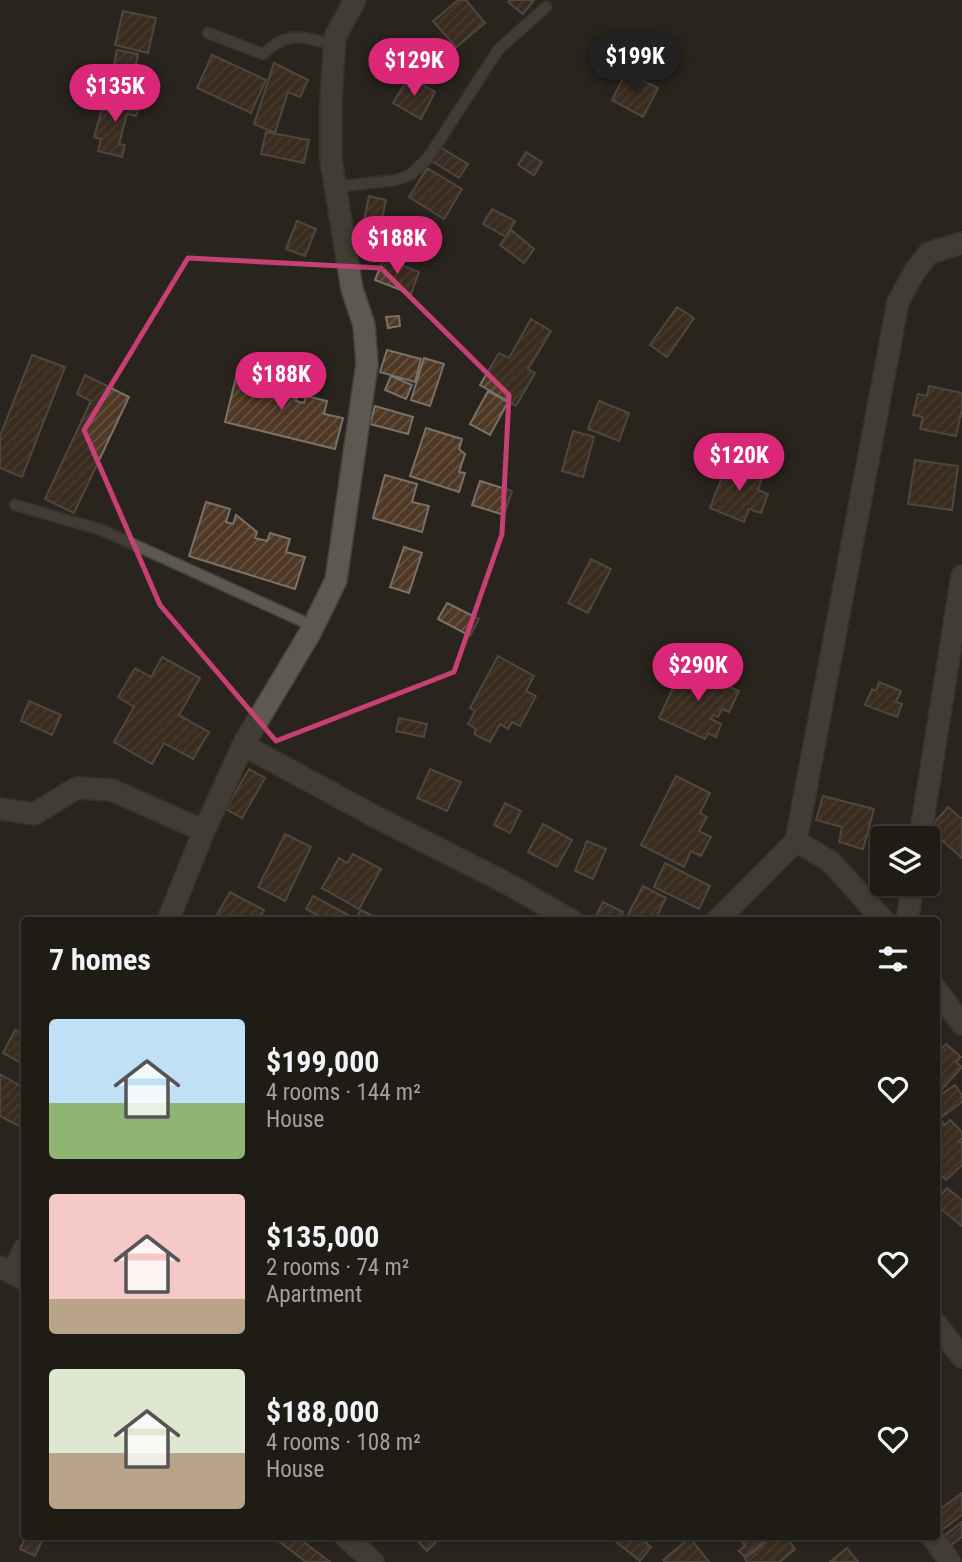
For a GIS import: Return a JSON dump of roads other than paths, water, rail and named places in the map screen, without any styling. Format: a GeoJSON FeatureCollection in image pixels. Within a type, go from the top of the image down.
{"type":"FeatureCollection","features":[{"type":"Feature","properties":{"kind":"street"},"geometry":{"type":"LineString","coordinates":[[169,917],[243,745],[313,626],[336,580],[367,363],[365,324],[352,289],[331,160],[335,37],[355,0]]}},
{"type":"Feature","properties":{"kind":"street"},"geometry":{"type":"LineString","coordinates":[[721,917],[796,841],[898,302],[915,271],[929,253],[962,243]]}},
{"type":"Feature","properties":{"kind":"street"},"geometry":{"type":"LineString","coordinates":[[922,826],[962,576]]}},
{"type":"Feature","properties":{"kind":"street"},"geometry":{"type":"LineString","coordinates":[[944,688],[962,704]]}},
{"type":"Feature","properties":{"kind":"street"},"geometry":{"type":"LineString","coordinates":[[243,745],[566,917]]}},
{"type":"Feature","properties":{"kind":"street"},"geometry":{"type":"LineString","coordinates":[[0,809],[34,814],[77,788],[112,790],[204,831]]}},
{"type":"Feature","properties":{"kind":"street"},"geometry":{"type":"LineString","coordinates":[[796,841],[831,862],[880,917]]}},
{"type":"Feature","properties":{"kind":"street"},"geometry":{"type":"LineString","coordinates":[[908,917],[911,896]]}},
{"type":"Feature","properties":{"kind":"street"},"geometry":{"type":"LineString","coordinates":[[940,994],[962,1024]]}},
{"type":"Feature","properties":{"kind":"street"},"geometry":{"type":"LineString","coordinates":[[13,1273],[21,1256]]}},
{"type":"Feature","properties":{"kind":"street"},"geometry":{"type":"LineString","coordinates":[[940,1329],[962,1357]]}},
{"type":"Feature","properties":{"kind":"street"},"geometry":{"type":"LineString","coordinates":[[349,1540],[373,1562]]}},
{"type":"Feature","properties":{"kind":"street"},"geometry":{"type":"LineString","coordinates":[[935,1540],[950,1562]]}},
{"type":"Feature","properties":{"kind":"lane"},"geometry":{"type":"LineString","coordinates":[[335,187],[396,180],[410,175],[428,158],[498,50],[546,7]]}},
{"type":"Feature","properties":{"kind":"lane"},"geometry":{"type":"LineString","coordinates":[[208,33],[263,54],[278,40],[294,36],[334,44]]}},
{"type":"Feature","properties":{"kind":"lane"},"geometry":{"type":"LineString","coordinates":[[15,505],[102,530],[313,626]]}}]}
